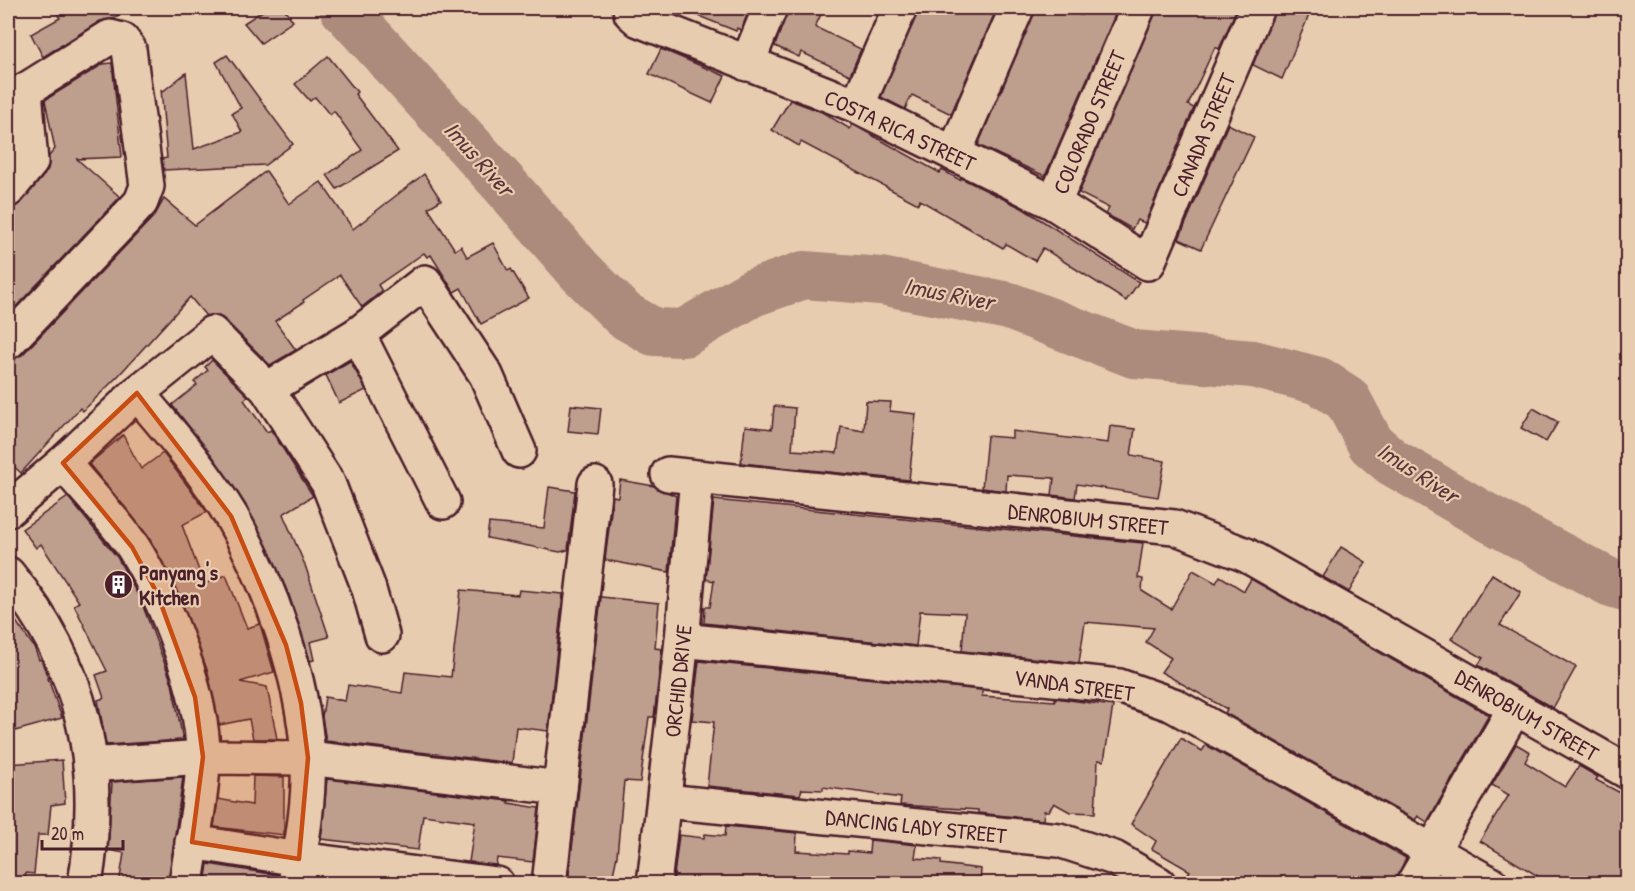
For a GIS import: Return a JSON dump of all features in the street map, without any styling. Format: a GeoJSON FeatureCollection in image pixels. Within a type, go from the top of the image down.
{"type":"FeatureCollection","features":[{"type":"Feature","properties":{"kind":"street"},"geometry":{"type":"LineString","coordinates":[[747,64],[770,8]]}},
{"type":"Feature","properties":{"kind":"street"},"geometry":{"type":"LineString","coordinates":[[857,106],[900,8]]}},
{"type":"Feature","properties":{"kind":"street"},"geometry":{"type":"LineString","coordinates":[[954,154],[1017,8]]}},
{"type":"Feature","properties":{"kind":"street","name":"COLORADO STREET"},"geometry":{"type":"LineString","coordinates":[[1054,203],[1138,8]]}},
{"type":"Feature","properties":{"kind":"street","name":"CANADA STREET"},"geometry":{"type":"LineString","coordinates":[[1148,263],[1257,8]]}},
{"type":"Feature","properties":{"kind":"street","name":"COSTA RICA STREET"},"geometry":{"type":"LineString","coordinates":[[634,14],[747,64],[857,106],[1054,203],[1148,263]]}},
{"type":"Feature","properties":{"kind":"street"},"geometry":{"type":"LineString","coordinates":[[8,190],[31,162],[16,95],[110,37],[122,40],[129,49],[147,186],[141,202],[8,342]]}},
{"type":"Feature","properties":{"kind":"street"},"geometry":{"type":"LineString","coordinates":[[267,389],[358,334],[425,282],[486,375],[519,451]]}},
{"type":"Feature","properties":{"kind":"street"},"geometry":{"type":"LineString","coordinates":[[8,510],[63,463],[137,393],[212,333],[267,389],[328,483],[368,586],[382,635]]}},
{"type":"Feature","properties":{"kind":"street"},"geometry":{"type":"LineString","coordinates":[[358,334],[443,502]]}},
{"type":"Feature","properties":{"kind":"street"},"geometry":{"type":"LineString","coordinates":[[137,393],[184,450],[231,516],[264,586],[286,645],[301,703],[308,758],[297,871]]}},
{"type":"Feature","properties":{"kind":"street"},"geometry":{"type":"LineString","coordinates":[[63,463],[132,546],[158,593],[178,643],[195,697],[203,757],[186,884]]}},
{"type":"Feature","properties":{"kind":"street","name":"ORCHID DRIVE"},"geometry":{"type":"LineString","coordinates":[[654,884],[682,640],[683,476]]}},
{"type":"Feature","properties":{"kind":"street","name":"DENROBIUM STREET"},"geometry":{"type":"LineString","coordinates":[[683,476],[1174,527],[1246,555],[1628,772]]}},
{"type":"Feature","properties":{"kind":"street"},"geometry":{"type":"LineString","coordinates":[[549,884],[595,484]]}},
{"type":"Feature","properties":{"kind":"street"},"geometry":{"type":"LineString","coordinates":[[8,574],[52,636],[71,676],[90,765],[91,845],[85,884]]}},
{"type":"Feature","properties":{"kind":"street","name":"VANDA STREET"},"geometry":{"type":"LineString","coordinates":[[682,640],[1119,686],[1173,705],[1491,884]]}},
{"type":"Feature","properties":{"kind":"street"},"geometry":{"type":"LineString","coordinates":[[1413,884],[1515,708]]}},
{"type":"Feature","properties":{"kind":"street"},"geometry":{"type":"LineString","coordinates":[[90,765],[203,757],[308,758],[560,788]]}},
{"type":"Feature","properties":{"kind":"street","name":"DANCING LADY STREET"},"geometry":{"type":"LineString","coordinates":[[665,801],[1059,840],[1114,858],[1159,884]]}},
{"type":"Feature","properties":{"kind":"street"},"geometry":{"type":"LineString","coordinates":[[192,842],[297,871],[497,884]]}},
{"type":"Feature","properties":{"kind":"highlighted area"},"geometry":{"type":"Polygon","coordinates":[[[137,393],[231,516],[286,645],[301,703],[308,758],[299,859],[192,842],[203,757],[195,697],[157,593],[132,547],[63,463],[137,393]]]}},
{"type":"Feature","properties":{"kind":"building"},"geometry":{"type":"Polygon","coordinates":[[[53,8],[130,8],[112,19],[100,21],[43,57],[31,34],[60,18],[53,8]]]}},
{"type":"Feature","properties":{"kind":"building"},"geometry":{"type":"Polygon","coordinates":[[[267,8],[284,8],[293,21],[261,43],[244,23],[267,8]]]}},
{"type":"Feature","properties":{"kind":"building"},"geometry":{"type":"Polygon","coordinates":[[[679,8],[750,8],[741,30],[737,28],[736,31],[679,8]]]}},
{"type":"Feature","properties":{"kind":"building"},"geometry":{"type":"Polygon","coordinates":[[[788,8],[824,8],[815,27],[861,49],[850,75],[801,52],[799,57],[775,46],[788,8]]]}},
{"type":"Feature","properties":{"kind":"building"},"geometry":{"type":"Polygon","coordinates":[[[918,8],[997,8],[951,114],[912,95],[905,109],[881,97],[918,8]]]}},
{"type":"Feature","properties":{"kind":"building"},"geometry":{"type":"Polygon","coordinates":[[[1035,8],[1062,8],[1081,15],[1084,8],[1118,8],[1045,176],[978,145],[1035,8]]]}},
{"type":"Feature","properties":{"kind":"building"},"geometry":{"type":"Polygon","coordinates":[[[1156,8],[1237,8],[1219,49],[1215,47],[1188,105],[1194,108],[1145,223],[1137,220],[1132,229],[1106,214],[1109,208],[1079,193],[1156,8]]]}},
{"type":"Feature","properties":{"kind":"building"},"geometry":{"type":"Polygon","coordinates":[[[1275,8],[1312,8],[1282,79],[1253,65],[1275,8]]]}},
{"type":"Feature","properties":{"kind":"building"},"geometry":{"type":"Polygon","coordinates":[[[661,49],[725,76],[712,103],[649,74],[661,49]]]}},
{"type":"Feature","properties":{"kind":"building"},"geometry":{"type":"Polygon","coordinates":[[[227,55],[293,144],[265,165],[164,170],[162,159],[167,158],[161,89],[162,92],[186,73],[194,149],[242,132],[232,113],[241,108],[216,62],[227,55]]]}},
{"type":"Feature","properties":{"kind":"building"},"geometry":{"type":"Polygon","coordinates":[[[328,56],[357,92],[355,94],[398,151],[337,189],[327,175],[362,150],[334,111],[330,115],[315,97],[310,101],[295,84],[328,56]]]}},
{"type":"Feature","properties":{"kind":"building"},"geometry":{"type":"Polygon","coordinates":[[[112,63],[122,157],[77,159],[120,197],[8,315],[8,208],[22,202],[45,174],[49,156],[55,149],[45,100],[103,64],[112,63]]]}},
{"type":"Feature","properties":{"kind":"building"},"geometry":{"type":"Polygon","coordinates":[[[790,100],[822,112],[850,129],[852,124],[940,173],[942,170],[960,180],[961,178],[1022,208],[1139,282],[1126,301],[1043,248],[1035,261],[1006,244],[1003,248],[920,200],[918,204],[801,142],[799,146],[772,130],[790,100]]]}},
{"type":"Feature","properties":{"kind":"building"},"geometry":{"type":"Polygon","coordinates":[[[1228,124],[1254,137],[1201,249],[1179,239],[1228,124]]]}},
{"type":"Feature","properties":{"kind":"building"},"geometry":{"type":"Polygon","coordinates":[[[266,171],[289,204],[321,182],[353,229],[424,174],[441,200],[428,208],[455,250],[461,246],[467,257],[493,243],[508,271],[511,269],[529,298],[481,324],[461,288],[454,292],[431,255],[427,257],[424,253],[378,285],[382,291],[362,307],[340,275],[303,300],[304,302],[275,321],[296,350],[270,365],[225,320],[217,315],[206,316],[190,297],[119,375],[83,411],[80,408],[21,473],[8,461],[8,360],[22,355],[155,215],[164,199],[195,225],[266,171]]]}},
{"type":"Feature","properties":{"kind":"building"},"geometry":{"type":"Polygon","coordinates":[[[212,360],[248,396],[244,400],[267,432],[271,430],[313,496],[283,514],[305,565],[329,637],[310,642],[314,660],[310,661],[289,595],[247,507],[213,457],[172,405],[197,385],[194,382],[208,370],[205,367],[212,360]]]}},
{"type":"Feature","properties":{"kind":"building"},"geometry":{"type":"Polygon","coordinates":[[[350,361],[366,390],[339,403],[326,375],[350,361]]]}},
{"type":"Feature","properties":{"kind":"building"},"geometry":{"type":"Polygon","coordinates":[[[866,401],[891,402],[890,411],[916,414],[909,480],[741,463],[745,426],[772,429],[774,406],[795,408],[792,450],[837,453],[841,427],[864,431],[866,401]]]}},
{"type":"Feature","properties":{"kind":"building"},"geometry":{"type":"Polygon","coordinates":[[[571,405],[601,408],[598,434],[568,431],[571,405]]]}},
{"type":"Feature","properties":{"kind":"building"},"geometry":{"type":"Polygon","coordinates":[[[1533,408],[1558,422],[1546,442],[1521,428],[1533,408]]]}},
{"type":"Feature","properties":{"kind":"building"},"geometry":{"type":"Polygon","coordinates":[[[1110,426],[1135,429],[1131,455],[1165,461],[1158,497],[1077,484],[1075,498],[1052,495],[1054,478],[1007,475],[1006,491],[982,488],[987,436],[1012,438],[1012,431],[1108,443],[1110,426]]]}},
{"type":"Feature","properties":{"kind":"building"},"geometry":{"type":"Polygon","coordinates":[[[123,435],[141,469],[163,453],[207,512],[182,525],[204,584],[226,575],[247,628],[260,624],[274,672],[240,682],[267,687],[277,739],[253,739],[249,719],[219,725],[208,672],[174,585],[148,536],[89,464],[123,435]]]}},
{"type":"Feature","properties":{"kind":"building"},"geometry":{"type":"Polygon","coordinates":[[[620,480],[654,486],[676,496],[669,572],[605,560],[613,496],[618,497],[620,480]]]}},
{"type":"Feature","properties":{"kind":"building"},"geometry":{"type":"Polygon","coordinates":[[[549,487],[575,491],[568,550],[560,552],[487,538],[489,523],[544,528],[549,487]]]}},
{"type":"Feature","properties":{"kind":"building"},"geometry":{"type":"Polygon","coordinates":[[[68,497],[117,557],[141,601],[172,683],[183,740],[106,745],[98,700],[104,698],[96,675],[107,671],[74,605],[79,602],[41,544],[36,548],[22,529],[68,497]]]}},
{"type":"Feature","properties":{"kind":"building"},"geometry":{"type":"Polygon","coordinates":[[[714,500],[1143,543],[1138,578],[1143,579],[1142,591],[1171,609],[1193,570],[1216,583],[1220,576],[1244,591],[1251,579],[1489,715],[1427,822],[1418,816],[1415,820],[1225,713],[1227,709],[1161,672],[1171,658],[1146,642],[1154,628],[1085,622],[1079,663],[962,651],[965,613],[920,611],[916,646],[704,623],[705,607],[710,607],[714,581],[706,579],[714,500]]]}},
{"type":"Feature","properties":{"kind":"building"},"geometry":{"type":"Polygon","coordinates":[[[1341,547],[1366,562],[1349,592],[1323,577],[1341,547]]]}},
{"type":"Feature","properties":{"kind":"building"},"geometry":{"type":"Polygon","coordinates":[[[1492,574],[1521,592],[1500,625],[1576,667],[1553,708],[1478,665],[1483,658],[1451,639],[1492,574]]]}},
{"type":"Feature","properties":{"kind":"building"},"geometry":{"type":"Polygon","coordinates":[[[461,590],[518,595],[519,590],[563,594],[548,731],[516,727],[512,763],[326,741],[322,717],[325,697],[345,701],[348,685],[402,693],[405,672],[451,677],[461,590]]]}},
{"type":"Feature","properties":{"kind":"building"},"geometry":{"type":"Polygon","coordinates":[[[601,597],[659,603],[655,648],[662,649],[654,717],[649,717],[640,782],[624,781],[617,856],[611,884],[568,884],[601,597]]]}},
{"type":"Feature","properties":{"kind":"building"},"geometry":{"type":"Polygon","coordinates":[[[8,610],[34,647],[39,660],[41,659],[62,718],[8,733],[8,610]]]}},
{"type":"Feature","properties":{"kind":"building"},"geometry":{"type":"Polygon","coordinates":[[[699,661],[982,690],[982,696],[1055,701],[1055,698],[1113,706],[1104,761],[1098,760],[1095,813],[1070,812],[1054,803],[1049,811],[1044,811],[1043,820],[978,813],[978,810],[900,805],[901,798],[823,787],[823,790],[802,789],[800,795],[707,786],[714,722],[692,720],[699,661]]]}},
{"type":"Feature","properties":{"kind":"building"},"geometry":{"type":"Polygon","coordinates":[[[1181,738],[1202,751],[1206,745],[1406,858],[1394,884],[1202,884],[1187,875],[1190,871],[1152,849],[1156,841],[1131,824],[1181,738]]]}},
{"type":"Feature","properties":{"kind":"building"},"geometry":{"type":"Polygon","coordinates":[[[1516,744],[1530,752],[1525,762],[1565,787],[1579,766],[1598,777],[1596,780],[1628,797],[1628,884],[1551,884],[1480,841],[1509,795],[1492,785],[1516,744]]]}},
{"type":"Feature","properties":{"kind":"building"},"geometry":{"type":"Polygon","coordinates":[[[62,760],[65,803],[51,805],[48,835],[38,835],[34,874],[26,873],[24,884],[8,884],[8,764],[62,760]]]}},
{"type":"Feature","properties":{"kind":"building"},"geometry":{"type":"Polygon","coordinates":[[[253,776],[284,777],[284,835],[214,827],[218,799],[252,805],[253,776]]]}},
{"type":"Feature","properties":{"kind":"building"},"geometry":{"type":"Polygon","coordinates":[[[183,777],[168,884],[119,884],[124,853],[108,850],[112,782],[183,777]]]}},
{"type":"Feature","properties":{"kind":"building"},"geometry":{"type":"Polygon","coordinates":[[[327,779],[509,801],[509,803],[539,808],[533,862],[497,858],[496,865],[469,862],[475,822],[423,815],[418,850],[321,839],[327,779]]]}},
{"type":"Feature","properties":{"kind":"building"},"geometry":{"type":"Polygon","coordinates":[[[726,826],[797,833],[796,851],[869,853],[870,840],[917,845],[915,858],[941,860],[941,864],[981,869],[980,884],[841,884],[794,880],[794,884],[673,884],[679,835],[704,838],[705,834],[725,836],[726,826]]]}},
{"type":"Feature","properties":{"kind":"building"},"geometry":{"type":"Polygon","coordinates":[[[208,864],[278,875],[277,884],[205,884],[208,864]]]}},
{"type":"Feature","properties":{"kind":"waterway","name":"Imus River"},"geometry":{"type":"LineString","coordinates":[[343,8],[505,185],[580,271],[624,315],[654,332],[684,333],[752,293],[804,275],[881,281],[1009,306],[1134,354],[1253,364],[1319,381],[1347,399],[1371,444],[1392,462],[1483,515],[1611,583],[1628,588]]}},
{"type":"Feature","properties":{"kind":"place","name":"Panyang's Kitchen"},"geometry":{"type":"Point","coordinates":[118,585]}}]}
